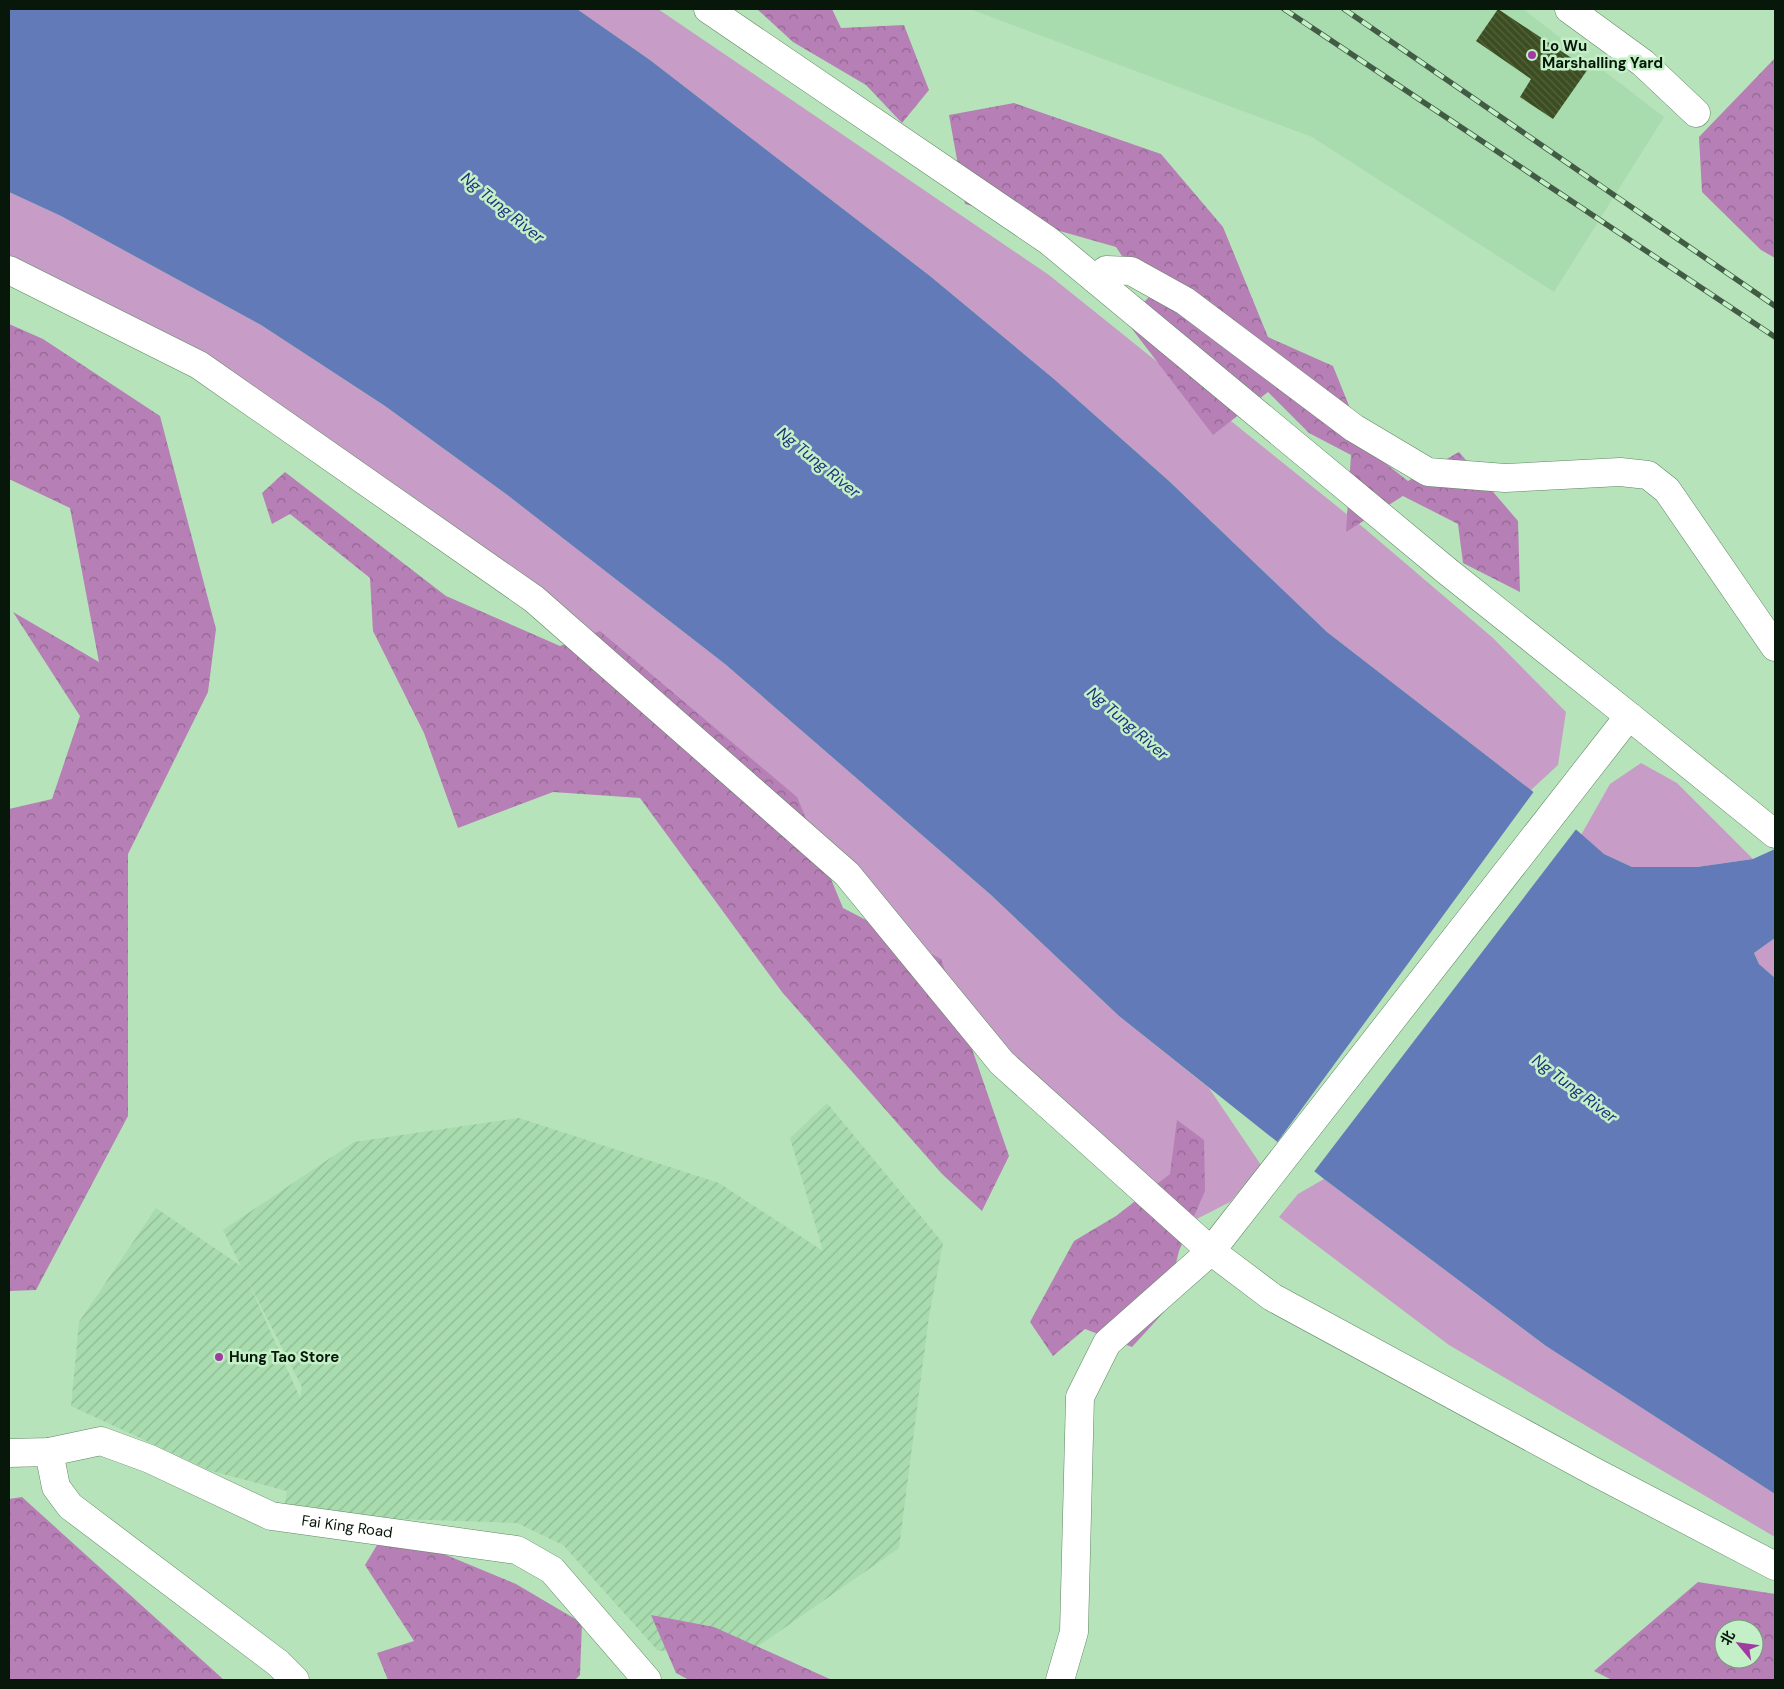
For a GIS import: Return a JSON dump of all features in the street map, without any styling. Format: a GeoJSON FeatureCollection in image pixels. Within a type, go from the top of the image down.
{"type":"FeatureCollection","features":[{"type":"Feature","properties":{"kind":"street"},"geometry":{"type":"LineString","coordinates":[[708,9],[1049,241],[1447,571],[1765,825]]}},
{"type":"Feature","properties":{"kind":"street"},"geometry":{"type":"LineString","coordinates":[[1569,9],[1643,64],[1696,113]]}},
{"type":"Feature","properties":{"kind":"street"},"geometry":{"type":"LineString","coordinates":[[9,270],[199,365],[534,599],[847,874],[1002,1064],[1211,1251],[1272,1297],[1593,1471],[1775,1566]]}},
{"type":"Feature","properties":{"kind":"street"},"geometry":{"type":"LineString","coordinates":[[1095,279],[1106,270],[1131,271],[1185,301],[1354,428],[1428,472],[1505,478],[1620,472],[1648,475],[1667,490],[1775,647]]}},
{"type":"Feature","properties":{"kind":"street"},"geometry":{"type":"LineString","coordinates":[[1060,1680],[1074,1632],[1080,1397],[1107,1343],[1211,1251],[1588,765],[1629,716]]}},
{"type":"Feature","properties":{"kind":"street","name":"Fai King Road"},"geometry":{"type":"LineString","coordinates":[[9,1453],[49,1452],[101,1441],[150,1459],[271,1516],[517,1550],[552,1570],[647,1680]]}},
{"type":"Feature","properties":{"kind":"street"},"geometry":{"type":"LineString","coordinates":[[49,1452],[56,1487],[70,1506],[278,1663],[294,1680]]}},
{"type":"Feature","properties":{"kind":"shaded area"},"geometry":{"type":"Polygon","coordinates":[[[577,9],[658,9],[1049,275],[1364,528],[1493,638],[1566,712],[1558,765],[1531,790],[1327,632],[1169,481],[1054,379],[930,276],[650,60],[577,9]]]}},
{"type":"Feature","properties":{"kind":"shaded area","name":"Lo Wu Marshalling Yard"},"geometry":{"type":"Polygon","coordinates":[[[970,9],[1523,9],[1664,117],[1554,292],[1312,137],[970,9]]]}},
{"type":"Feature","properties":{"kind":"shaded area"},"geometry":{"type":"Polygon","coordinates":[[[9,192],[61,216],[261,325],[385,406],[506,494],[725,664],[991,895],[1119,1016],[1209,1088],[1261,1165],[1230,1202],[1183,1226],[1002,1063],[847,874],[534,599],[199,365],[9,271],[9,192]]]}},
{"type":"Feature","properties":{"kind":"shaded area"},"geometry":{"type":"Polygon","coordinates":[[[1641,763],[1677,783],[1753,859],[1697,867],[1632,867],[1604,854],[1581,835],[1610,784],[1641,763]]]}},
{"type":"Feature","properties":{"kind":"shaded area"},"geometry":{"type":"Polygon","coordinates":[[[1775,938],[1775,978],[1759,964],[1754,953],[1775,938]]]}},
{"type":"Feature","properties":{"kind":"shaded area"},"geometry":{"type":"Polygon","coordinates":[[[827,1103],[943,1243],[929,1316],[899,1548],[754,1649],[658,1651],[563,1545],[517,1523],[283,1515],[287,1491],[211,1471],[71,1406],[79,1322],[156,1208],[241,1266],[223,1230],[354,1142],[519,1118],[719,1183],[823,1251],[790,1138],[827,1103]],[[248,1281],[300,1398],[302,1387],[248,1281]]]}},
{"type":"Feature","properties":{"kind":"shaded area"},"geometry":{"type":"Polygon","coordinates":[[[1324,1179],[1546,1346],[1775,1494],[1775,1537],[1449,1345],[1279,1217],[1298,1194],[1324,1179]]]}},
{"type":"Feature","properties":{"kind":"green space"},"geometry":{"type":"Polygon","coordinates":[[[757,9],[832,9],[841,28],[904,25],[929,90],[902,123],[866,85],[793,42],[757,9]]]}},
{"type":"Feature","properties":{"kind":"green space"},"geometry":{"type":"Polygon","coordinates":[[[1775,58],[1775,258],[1761,250],[1702,192],[1699,137],[1775,58]]]}},
{"type":"Feature","properties":{"kind":"green space"},"geometry":{"type":"Polygon","coordinates":[[[1014,103],[1161,154],[1223,227],[1268,337],[1333,366],[1366,448],[1408,481],[1459,452],[1518,521],[1520,592],[1463,563],[1458,524],[1403,496],[1346,532],[1351,455],[1309,433],[1268,392],[1213,435],[1126,321],[1149,297],[1116,247],[965,204],[949,115],[1014,103]]]}},
{"type":"Feature","properties":{"kind":"green space"},"geometry":{"type":"Polygon","coordinates":[[[9,324],[43,339],[160,416],[216,629],[208,692],[128,854],[128,1116],[36,1290],[9,1291],[9,809],[52,799],[80,716],[13,612],[99,662],[70,508],[9,479],[9,324]]]}},
{"type":"Feature","properties":{"kind":"green space"},"geometry":{"type":"Polygon","coordinates":[[[285,472],[446,596],[560,646],[600,631],[797,797],[843,908],[941,959],[1009,1156],[982,1211],[942,1174],[782,992],[640,798],[553,792],[458,828],[424,733],[373,631],[370,578],[290,514],[272,524],[262,493],[285,472]]]}},
{"type":"Feature","properties":{"kind":"green space"},"geometry":{"type":"Polygon","coordinates":[[[1177,1120],[1204,1140],[1205,1191],[1179,1251],[1164,1312],[1132,1347],[1085,1329],[1053,1356],[1030,1322],[1074,1241],[1116,1216],[1170,1174],[1177,1120]]]}},
{"type":"Feature","properties":{"kind":"green space"},"geometry":{"type":"Polygon","coordinates":[[[22,1497],[224,1680],[9,1680],[9,1499],[22,1497]]]}},
{"type":"Feature","properties":{"kind":"green space"},"geometry":{"type":"Polygon","coordinates":[[[386,1530],[516,1584],[582,1623],[580,1675],[575,1680],[388,1680],[377,1653],[414,1641],[365,1565],[386,1530]]]}},
{"type":"Feature","properties":{"kind":"green space"},"geometry":{"type":"Polygon","coordinates":[[[1698,1582],[1775,1594],[1775,1680],[1612,1680],[1594,1671],[1698,1582]]]}},
{"type":"Feature","properties":{"kind":"green space"},"geometry":{"type":"Polygon","coordinates":[[[651,1615],[714,1627],[832,1680],[689,1680],[676,1673],[651,1615]]]}},
{"type":"Feature","properties":{"kind":"water","name":"Ng Tung River"},"geometry":{"type":"Polygon","coordinates":[[[9,9],[577,9],[650,60],[930,276],[1054,379],[1169,481],[1327,632],[1531,790],[1604,854],[1632,867],[1697,867],[1753,859],[1775,849],[1775,938],[1754,953],[1759,964],[1775,978],[1775,1494],[1546,1346],[1324,1179],[1119,1016],[991,895],[725,664],[506,494],[385,406],[261,325],[61,216],[9,192],[9,9]]]}},
{"type":"Feature","properties":{"kind":"pier"},"geometry":{"type":"Polygon","coordinates":[[[1535,790],[1577,828],[1313,1173],[1276,1144],[1535,790]]]}},
{"type":"Feature","properties":{"kind":"building","name":"Lo Wu Marshalling Yard"},"geometry":{"type":"Polygon","coordinates":[[[1498,9],[1588,69],[1553,119],[1520,97],[1531,79],[1476,41],[1498,9]]]}},
{"type":"Feature","properties":{"kind":"railway"},"geometry":{"type":"LineString","coordinates":[[1284,9],[1775,337]]}},
{"type":"Feature","properties":{"kind":"railway"},"geometry":{"type":"LineString","coordinates":[[1344,9],[1775,306]]}},
{"type":"Feature","properties":{"kind":"place","name":"Lo Wu Marshalling Yard"},"geometry":{"type":"Point","coordinates":[1532,55]}},
{"type":"Feature","properties":{"kind":"place","name":"Hung Tao Store"},"geometry":{"type":"Point","coordinates":[219,1357]}}]}
